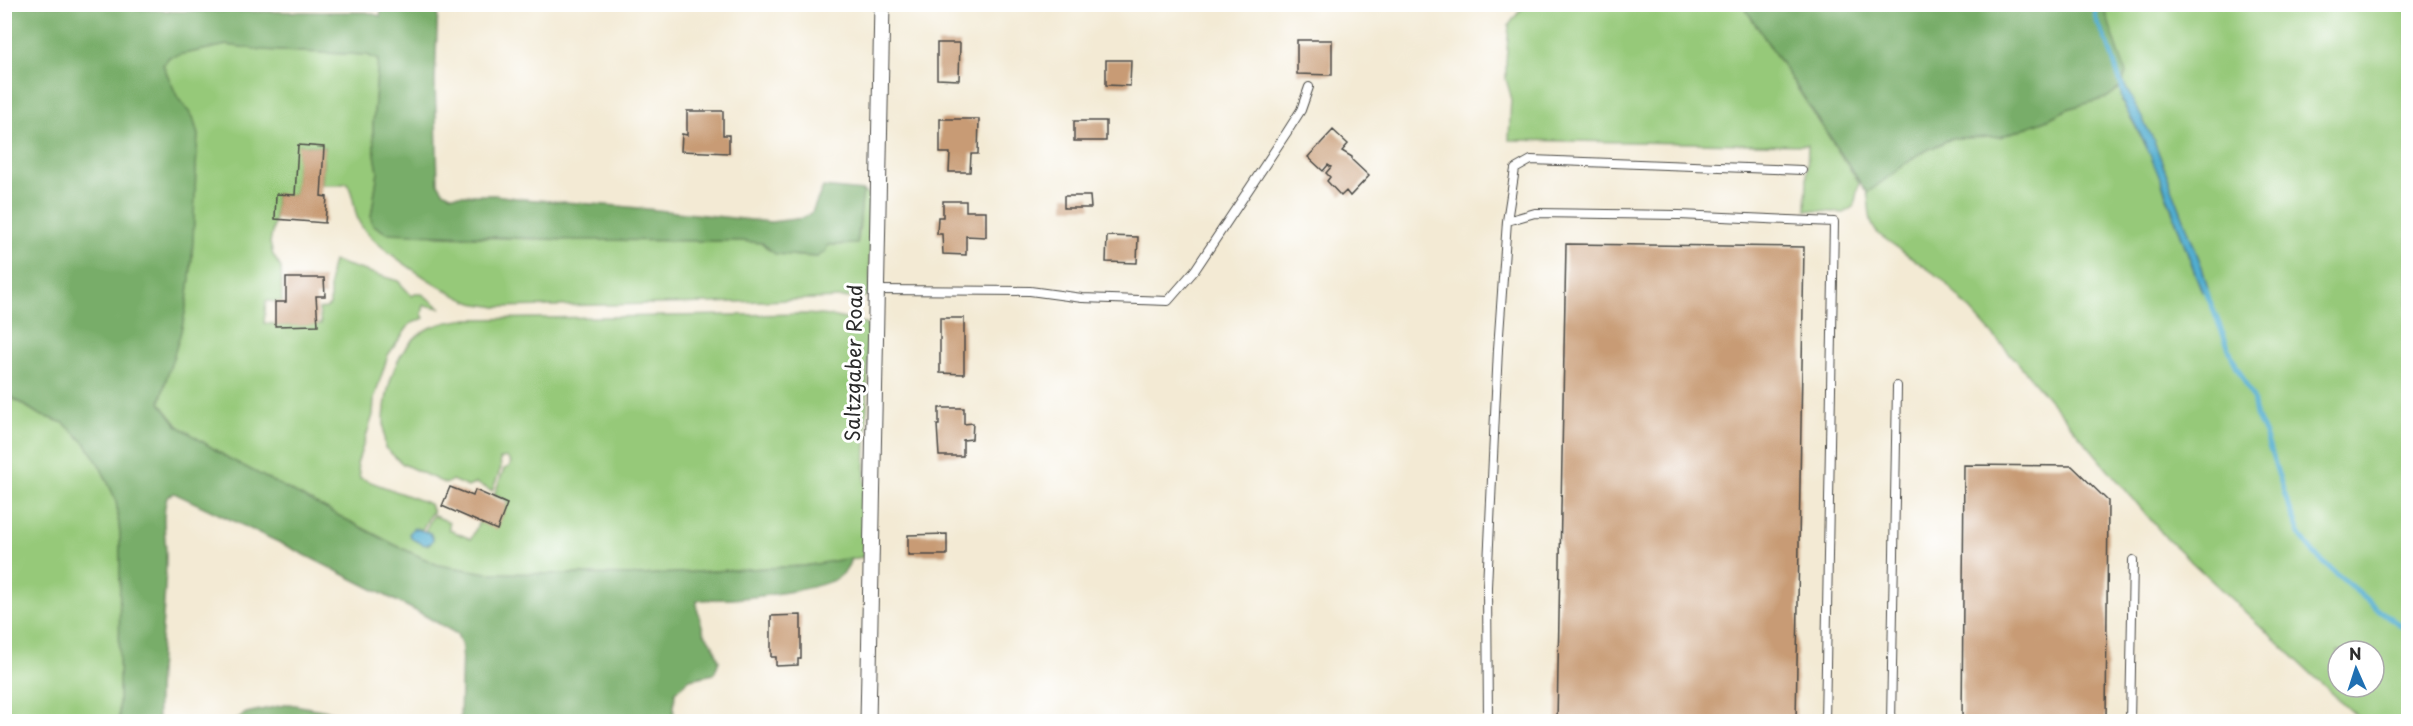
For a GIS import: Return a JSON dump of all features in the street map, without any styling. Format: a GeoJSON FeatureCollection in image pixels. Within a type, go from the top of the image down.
{"type":"FeatureCollection","features":[{"type":"Feature","properties":{"kind":"street","name":"Saltzgaber Road"},"geometry":{"type":"LineString","coordinates":[[868,722],[882,4]]}},
{"type":"Feature","properties":{"kind":"lane"},"geometry":{"type":"LineString","coordinates":[[876,290],[1030,291],[1082,298],[1167,301],[1195,270],[1297,117],[1308,87]]}},
{"type":"Feature","properties":{"kind":"lane"},"geometry":{"type":"LineString","coordinates":[[1488,722],[1487,587],[1498,349],[1507,221],[1515,169],[1531,160],[1802,170]]}},
{"type":"Feature","properties":{"kind":"lane"},"geometry":{"type":"LineString","coordinates":[[1507,221],[1535,213],[1679,215],[1834,222],[1825,722]]}},
{"type":"Feature","properties":{"kind":"lane"},"geometry":{"type":"LineString","coordinates":[[1891,722],[1897,386]]}},
{"type":"Feature","properties":{"kind":"lane"},"geometry":{"type":"LineString","coordinates":[[2130,722],[2133,560]]}},
{"type":"Feature","properties":{"kind":"green space"},"geometry":{"type":"Polygon","coordinates":[[[4,5],[84,5],[171,11],[367,12],[380,16],[382,5],[438,5],[435,81],[438,183],[443,191],[451,195],[495,195],[771,222],[803,218],[812,212],[823,187],[863,191],[857,244],[828,245],[825,252],[817,257],[775,254],[762,243],[742,241],[571,240],[386,233],[372,224],[371,217],[378,172],[373,126],[378,60],[367,55],[262,50],[227,45],[169,57],[163,65],[178,98],[193,117],[198,135],[192,253],[187,300],[181,333],[160,403],[178,426],[228,458],[438,565],[487,573],[641,575],[804,566],[851,558],[847,569],[831,581],[804,589],[744,598],[697,601],[704,633],[714,646],[719,661],[714,674],[690,679],[675,692],[673,721],[460,721],[462,646],[457,634],[293,549],[174,493],[167,497],[164,512],[166,577],[158,680],[158,721],[119,721],[120,534],[116,500],[100,466],[86,444],[64,423],[40,415],[5,393],[4,5]]]}},
{"type":"Feature","properties":{"kind":"green space"},"geometry":{"type":"Polygon","coordinates":[[[1524,5],[1743,5],[1859,183],[1854,206],[1844,213],[1806,210],[1808,145],[1509,140],[1511,96],[1506,79],[1506,62],[1509,25],[1524,5]]]}},
{"type":"Feature","properties":{"kind":"green space"},"geometry":{"type":"Polygon","coordinates":[[[1743,5],[2103,5],[2126,73],[2121,87],[2106,98],[2070,108],[2046,120],[2000,137],[1952,138],[1919,154],[1867,193],[1743,5]]]}},
{"type":"Feature","properties":{"kind":"green space"},"geometry":{"type":"Polygon","coordinates":[[[2099,5],[2408,5],[2408,721],[2362,721],[2338,699],[2386,699],[2386,639],[2326,639],[2326,687],[2167,539],[2014,358],[1942,279],[1881,236],[1873,227],[1867,193],[1919,154],[1953,138],[2000,137],[2046,120],[2070,108],[2106,98],[2121,87],[2122,102],[2152,157],[2202,292],[2207,289],[2202,267],[2154,141],[2124,85],[2121,68],[2099,5]]]}},
{"type":"Feature","properties":{"kind":"green space"},"geometry":{"type":"Polygon","coordinates":[[[227,45],[262,50],[367,55],[378,60],[373,126],[378,172],[371,217],[437,236],[571,240],[742,241],[762,243],[769,250],[797,256],[817,257],[828,245],[857,244],[863,191],[870,197],[870,292],[865,297],[711,303],[496,307],[473,303],[461,298],[393,256],[366,232],[359,222],[347,183],[322,185],[324,147],[299,145],[295,195],[276,194],[275,219],[270,243],[273,255],[281,268],[282,302],[266,301],[264,323],[276,326],[321,324],[319,309],[330,305],[330,273],[333,261],[398,281],[412,296],[422,294],[441,308],[424,305],[422,314],[424,318],[410,324],[388,355],[374,399],[373,415],[357,464],[360,478],[430,504],[433,513],[422,530],[418,528],[428,545],[433,539],[430,533],[425,531],[433,515],[449,522],[449,530],[471,539],[479,522],[497,529],[508,501],[494,495],[504,469],[509,467],[511,462],[506,457],[500,459],[501,468],[492,491],[476,483],[468,487],[452,480],[446,484],[403,464],[385,448],[386,400],[395,368],[412,341],[429,328],[468,319],[806,314],[832,316],[866,324],[869,330],[863,557],[804,566],[641,575],[487,573],[438,565],[228,458],[178,426],[160,403],[183,323],[187,300],[192,253],[198,135],[193,117],[178,99],[163,65],[169,57],[227,45]]]}},
{"type":"Feature","properties":{"kind":"green space"},"geometry":{"type":"Polygon","coordinates":[[[4,393],[40,415],[64,423],[86,444],[100,466],[116,500],[120,534],[119,721],[5,721],[4,393]]]}},
{"type":"Feature","properties":{"kind":"green space"},"geometry":{"type":"Polygon","coordinates":[[[289,704],[333,712],[345,721],[234,721],[246,713],[289,704]]]}},
{"type":"Feature","properties":{"kind":"water"},"geometry":{"type":"Polygon","coordinates":[[[2123,82],[2154,141],[2202,267],[2208,288],[2202,292],[2156,168],[2122,101],[2123,82]]]}},
{"type":"Feature","properties":{"kind":"water"},"geometry":{"type":"Polygon","coordinates":[[[413,528],[430,533],[433,539],[431,543],[425,545],[412,539],[409,534],[413,528]]]}},
{"type":"Feature","properties":{"kind":"building"},"geometry":{"type":"Polygon","coordinates":[[[1297,40],[1332,40],[1332,75],[1297,74],[1297,40]]]}},
{"type":"Feature","properties":{"kind":"building"},"geometry":{"type":"Polygon","coordinates":[[[937,43],[960,43],[959,80],[937,79],[937,43]]]}},
{"type":"Feature","properties":{"kind":"building"},"geometry":{"type":"Polygon","coordinates":[[[1106,60],[1131,60],[1130,86],[1106,85],[1106,60]]]}},
{"type":"Feature","properties":{"kind":"building"},"geometry":{"type":"Polygon","coordinates":[[[687,111],[723,111],[723,135],[729,135],[729,153],[681,151],[682,134],[687,135],[687,111]]]}},
{"type":"Feature","properties":{"kind":"building"},"geometry":{"type":"Polygon","coordinates":[[[940,119],[979,119],[978,154],[971,154],[970,172],[949,172],[950,153],[940,153],[940,119]]]}},
{"type":"Feature","properties":{"kind":"building"},"geometry":{"type":"Polygon","coordinates":[[[1074,121],[1106,121],[1106,141],[1074,141],[1074,121]]]}},
{"type":"Feature","properties":{"kind":"building"},"geometry":{"type":"Polygon","coordinates":[[[1333,130],[1348,144],[1342,151],[1352,157],[1352,160],[1369,176],[1350,196],[1346,191],[1341,196],[1327,181],[1330,177],[1326,173],[1331,167],[1328,165],[1323,171],[1308,157],[1333,130]]]}},
{"type":"Feature","properties":{"kind":"building"},"geometry":{"type":"Polygon","coordinates":[[[298,145],[324,147],[321,196],[327,197],[325,223],[275,219],[276,194],[295,195],[298,145]]]}},
{"type":"Feature","properties":{"kind":"building"},"geometry":{"type":"Polygon","coordinates":[[[1064,196],[1090,196],[1091,208],[1064,208],[1064,196]]]}},
{"type":"Feature","properties":{"kind":"building"},"geometry":{"type":"Polygon","coordinates":[[[943,201],[966,201],[966,211],[986,211],[986,237],[966,236],[966,255],[943,254],[942,234],[937,234],[938,217],[943,217],[943,201]]]}},
{"type":"Feature","properties":{"kind":"building"},"geometry":{"type":"Polygon","coordinates":[[[1107,236],[1138,237],[1137,263],[1106,262],[1107,236]]]}},
{"type":"Feature","properties":{"kind":"building"},"geometry":{"type":"Polygon","coordinates":[[[1566,244],[1804,247],[1796,722],[1557,722],[1566,244]]]}},
{"type":"Feature","properties":{"kind":"building"},"geometry":{"type":"Polygon","coordinates":[[[286,278],[324,278],[325,296],[316,296],[318,325],[275,326],[275,302],[286,302],[286,278]]]}},
{"type":"Feature","properties":{"kind":"building"},"geometry":{"type":"Polygon","coordinates":[[[940,318],[964,318],[964,374],[940,373],[940,318]]]}},
{"type":"Feature","properties":{"kind":"building"},"geometry":{"type":"Polygon","coordinates":[[[939,408],[964,408],[964,424],[973,423],[972,439],[963,440],[963,456],[939,456],[937,425],[939,425],[939,408]]]}},
{"type":"Feature","properties":{"kind":"building"},"geometry":{"type":"Polygon","coordinates":[[[1964,465],[2072,466],[2108,501],[2106,722],[1962,722],[1964,465]]]}},
{"type":"Feature","properties":{"kind":"building"},"geometry":{"type":"Polygon","coordinates":[[[450,487],[473,496],[475,490],[507,504],[497,530],[442,506],[450,487]]]}},
{"type":"Feature","properties":{"kind":"building"},"geometry":{"type":"Polygon","coordinates":[[[947,534],[947,555],[908,555],[908,535],[947,534]]]}},
{"type":"Feature","properties":{"kind":"building"},"geometry":{"type":"Polygon","coordinates":[[[801,615],[801,659],[798,659],[798,665],[776,666],[776,657],[771,657],[771,616],[801,615]]]}},
{"type":"Feature","properties":{"kind":"waterway"},"geometry":{"type":"LineString","coordinates":[[2094,4],[2096,20],[2108,44],[2123,90]]}},
{"type":"Feature","properties":{"kind":"waterway"},"geometry":{"type":"LineString","coordinates":[[2203,284],[2233,359],[2253,398],[2256,415],[2301,537],[2316,556],[2375,607],[2408,631]]}}]}
